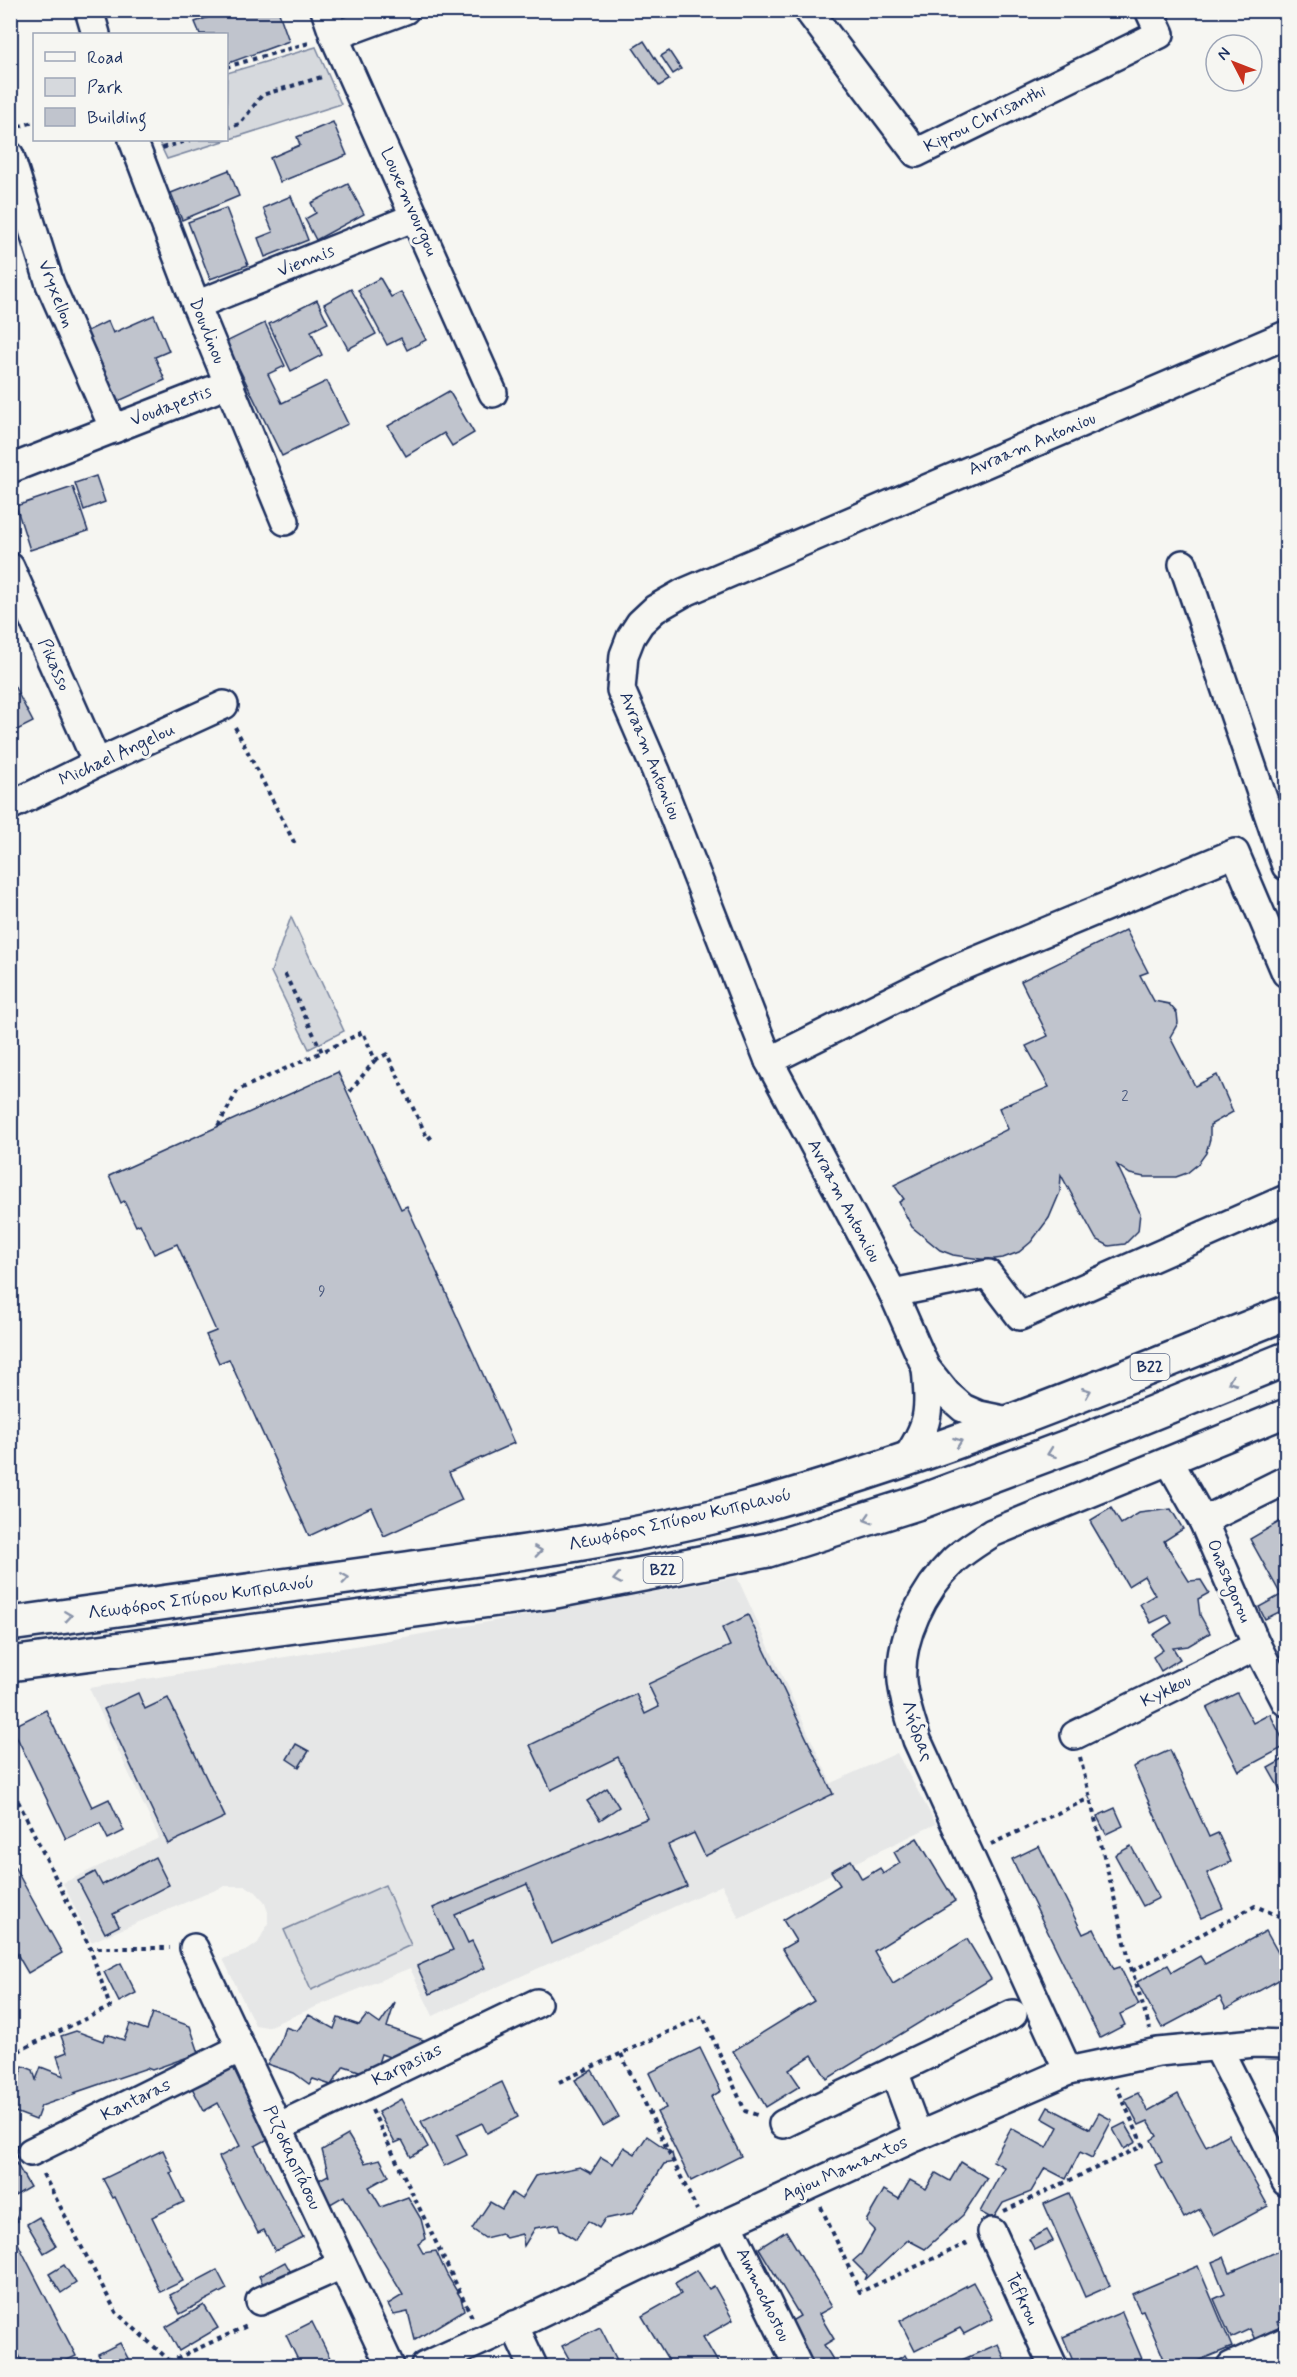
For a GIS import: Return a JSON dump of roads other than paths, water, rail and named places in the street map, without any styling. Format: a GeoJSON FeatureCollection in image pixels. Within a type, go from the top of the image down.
{"type":"FeatureCollection","features":[{"type":"Feature","properties":{"kind":"main road","name":"Λεωφόρος Σπύρου Κυπριανού"},"geometry":{"type":"LineString","coordinates":[[10,1624],[553,1549],[658,1529],[744,1509],[904,1462],[1013,1422],[1287,1313]]}},
{"type":"Feature","properties":{"kind":"main road","name":"B22"},"geometry":{"type":"LineString","coordinates":[[10,1664],[550,1592],[768,1550],[917,1503],[1083,1442],[1287,1359]]}},
{"type":"Feature","properties":{"kind":"street"},"geometry":{"type":"LineString","coordinates":[[88,10],[96,33]]}},
{"type":"Feature","properties":{"kind":"street"},"geometry":{"type":"LineString","coordinates":[[330,23],[405,10]]}},
{"type":"Feature","properties":{"kind":"street","name":"Kiprou Chrisanthi"},"geometry":{"type":"LineString","coordinates":[[808,10],[916,153],[1160,34],[1149,10]]}},
{"type":"Feature","properties":{"kind":"street","name":"Louxemvourgou"},"geometry":{"type":"LineString","coordinates":[[330,23],[493,393]]}},
{"type":"Feature","properties":{"kind":"street","name":"Douvlinou"},"geometry":{"type":"LineString","coordinates":[[133,141],[196,304],[285,521]]}},
{"type":"Feature","properties":{"kind":"street","name":"Vryxellon"},"geometry":{"type":"LineString","coordinates":[[10,156],[50,284],[114,429]]}},
{"type":"Feature","properties":{"kind":"street","name":"Viennis"},"geometry":{"type":"LineString","coordinates":[[196,304],[416,216]]}},
{"type":"Feature","properties":{"kind":"street","name":"Avraam Antoniou"},"geometry":{"type":"LineString","coordinates":[[926,1368],[892,1293],[769,1061],[656,771],[621,690],[624,655],[640,623],[655,609],[683,593],[1287,335]]}},
{"type":"Feature","properties":{"kind":"street","name":"Voudapestis"},"geometry":{"type":"LineString","coordinates":[[10,469],[228,384]]}},
{"type":"Feature","properties":{"kind":"street"},"geometry":{"type":"LineString","coordinates":[[1183,564],[1287,866]]}},
{"type":"Feature","properties":{"kind":"street","name":"Pikasso"},"geometry":{"type":"LineString","coordinates":[[10,567],[97,763]]}},
{"type":"Feature","properties":{"kind":"street","name":"Michael Angelou"},"geometry":{"type":"LineString","coordinates":[[10,806],[224,705]]}},
{"type":"Feature","properties":{"kind":"street"},"geometry":{"type":"LineString","coordinates":[[769,1061],[944,974],[1235,853],[1287,973]]}},
{"type":"Feature","properties":{"kind":"street"},"geometry":{"type":"LineString","coordinates":[[892,1293],[988,1274],[1020,1316],[1287,1199]]}},
{"type":"Feature","properties":{"kind":"street"},"geometry":{"type":"LineString","coordinates":[[926,1368],[947,1394],[963,1408],[979,1415],[1013,1422]]}},
{"type":"Feature","properties":{"kind":"street"},"geometry":{"type":"LineString","coordinates":[[904,1462],[920,1438],[927,1420],[929,1404],[926,1368]]}},
{"type":"Feature","properties":{"kind":"street","name":"Λήδρας"},"geometry":{"type":"LineString","coordinates":[[1068,2071],[917,1740],[906,1706],[902,1679],[906,1644],[915,1616],[933,1586],[955,1560],[992,1533],[1287,1413]]}},
{"type":"Feature","properties":{"kind":"street","name":"Onasagorou"},"geometry":{"type":"LineString","coordinates":[[1169,1461],[1203,1521],[1257,1646],[1287,1702]]}},
{"type":"Feature","properties":{"kind":"street"},"geometry":{"type":"LineString","coordinates":[[1203,1521],[1287,1480]]}},
{"type":"Feature","properties":{"kind":"street","name":"Kykkou"},"geometry":{"type":"LineString","coordinates":[[1075,1735],[1257,1646]]}},
{"type":"Feature","properties":{"kind":"street","name":"Ριζοκαρπάσου"},"geometry":{"type":"LineString","coordinates":[[194,1948],[390,2367]]}},
{"type":"Feature","properties":{"kind":"street","name":"Karpasias"},"geometry":{"type":"LineString","coordinates":[[278,2127],[537,2003]]}},
{"type":"Feature","properties":{"kind":"street"},"geometry":{"type":"LineString","coordinates":[[783,2124],[1013,2014]]}},
{"type":"Feature","properties":{"kind":"street","name":"Agiou Mamantos"},"geometry":{"type":"LineString","coordinates":[[425,2367],[718,2227],[1068,2071],[1158,2052],[1217,2046],[1287,2044]]}},
{"type":"Feature","properties":{"kind":"street"},"geometry":{"type":"LineString","coordinates":[[1217,2046],[1287,2182]]}},
{"type":"Feature","properties":{"kind":"street","name":"Kantaras"},"geometry":{"type":"LineString","coordinates":[[31,2152],[241,2048]]}},
{"type":"Feature","properties":{"kind":"street"},"geometry":{"type":"LineString","coordinates":[[894,2071],[918,2136]]}},
{"type":"Feature","properties":{"kind":"street","name":"Ammochostou"},"geometry":{"type":"LineString","coordinates":[[718,2227],[798,2367]]}},
{"type":"Feature","properties":{"kind":"street","name":"Tefkrou"},"geometry":{"type":"LineString","coordinates":[[992,2232],[1053,2367]]}},
{"type":"Feature","properties":{"kind":"street"},"geometry":{"type":"LineString","coordinates":[[260,2301],[342,2265]]}},
{"type":"Feature","properties":{"kind":"street"},"geometry":{"type":"LineString","coordinates":[[514,2325],[533,2367]]}},
{"type":"Feature","properties":{"kind":"street"},"geometry":{"type":"LineString","coordinates":[[1231,2367],[1284,2350]]}}]}
